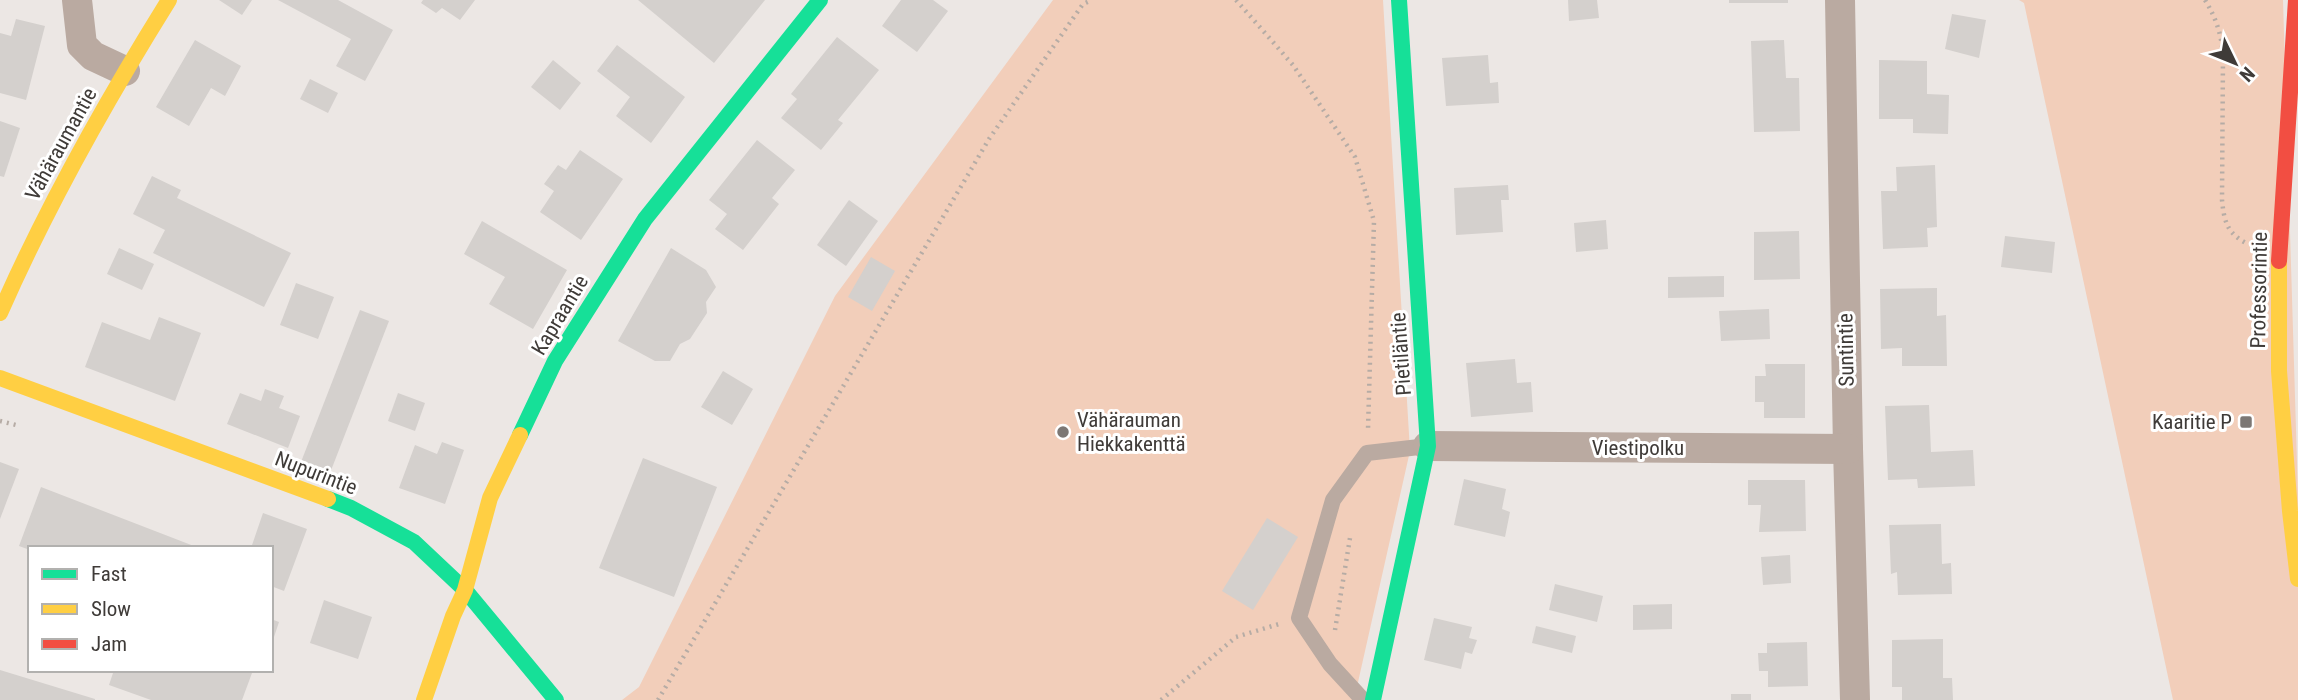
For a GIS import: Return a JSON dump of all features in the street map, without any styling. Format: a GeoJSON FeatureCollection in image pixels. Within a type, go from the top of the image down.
{"type":"FeatureCollection","features":[{"type":"Feature","properties":{"kind":"street"},"geometry":{"type":"LineString","coordinates":[[77,0],[82,45],[93,56],[125,71]]}},
{"type":"Feature","properties":{"kind":"street","name":"Vähäraumantie"},"geometry":{"type":"LineString","coordinates":[[0,313],[23,258],[72,164],[169,0]]}},
{"type":"Feature","properties":{"kind":"street","name":"Kapraantie"},"geometry":{"type":"LineString","coordinates":[[424,700],[453,616],[465,590],[491,498],[555,361],[645,219],[820,0]]}},
{"type":"Feature","properties":{"kind":"street","name":"Pietiläntie"},"geometry":{"type":"LineString","coordinates":[[1373,700],[1428,446],[1399,0]]}},
{"type":"Feature","properties":{"kind":"street","name":"Suntintie"},"geometry":{"type":"LineString","coordinates":[[1840,0],[1855,700]]}},
{"type":"Feature","properties":{"kind":"street","name":"Professorintie"},"geometry":{"type":"LineString","coordinates":[[2296,0],[2291,190],[2278,248],[2279,370],[2298,579]]}},
{"type":"Feature","properties":{"kind":"street","name":"Nupurintie"},"geometry":{"type":"LineString","coordinates":[[0,378],[351,508],[414,542],[465,590],[556,700]]}},
{"type":"Feature","properties":{"kind":"street","name":"Viestipolku"},"geometry":{"type":"LineString","coordinates":[[1428,446],[1848,449]]}},
{"type":"Feature","properties":{"kind":"lane"},"geometry":{"type":"LineString","coordinates":[[1363,700],[1330,664],[1299,618],[1333,500],[1367,453],[1428,446]]}},
{"type":"Feature","properties":{"kind":"path"},"geometry":{"type":"LineString","coordinates":[[658,700],[989,139],[1085,2],[1092,0]]}},
{"type":"Feature","properties":{"kind":"path"},"geometry":{"type":"LineString","coordinates":[[1236,0],[1293,65],[1355,157],[1374,221],[1367,453]]}},
{"type":"Feature","properties":{"kind":"path"},"geometry":{"type":"LineString","coordinates":[[2205,0],[2216,17],[2223,54],[2224,221],[2233,236],[2247,244],[2278,248]]}},
{"type":"Feature","properties":{"kind":"path"},"geometry":{"type":"LineString","coordinates":[[0,421],[24,427]]}},
{"type":"Feature","properties":{"kind":"path"},"geometry":{"type":"LineString","coordinates":[[1330,664],[1352,528]]}},
{"type":"Feature","properties":{"kind":"path"},"geometry":{"type":"LineString","coordinates":[[1161,700],[1236,637],[1299,618]]}},
{"type":"Feature","properties":{"kind":"shaded area"},"geometry":{"type":"Polygon","coordinates":[[[1053,0],[1383,0],[1410,451],[1354,700],[622,700],[639,687],[835,296],[1053,0]]]}},
{"type":"Feature","properties":{"kind":"shaded area"},"geometry":{"type":"Polygon","coordinates":[[[2019,0],[2283,0],[2298,496],[2298,700],[2173,700],[2024,3],[2019,0]]]}},
{"type":"Feature","properties":{"kind":"building"},"geometry":{"type":"Polygon","coordinates":[[[219,0],[252,0],[242,15],[219,0]]]}},
{"type":"Feature","properties":{"kind":"building"},"geometry":{"type":"Polygon","coordinates":[[[278,0],[338,0],[393,30],[365,81],[336,66],[351,39],[278,0]]]}},
{"type":"Feature","properties":{"kind":"building"},"geometry":{"type":"Polygon","coordinates":[[[423,0],[475,0],[460,20],[442,8],[436,13],[421,3],[423,0]]]}},
{"type":"Feature","properties":{"kind":"building"},"geometry":{"type":"Polygon","coordinates":[[[638,0],[765,0],[714,63],[638,0]]]}},
{"type":"Feature","properties":{"kind":"building"},"geometry":{"type":"Polygon","coordinates":[[[901,0],[933,0],[948,11],[917,52],[882,26],[901,0]]]}},
{"type":"Feature","properties":{"kind":"building"},"geometry":{"type":"Polygon","coordinates":[[[1568,0],[1597,0],[1599,18],[1569,21],[1568,0]]]}},
{"type":"Feature","properties":{"kind":"building"},"geometry":{"type":"Polygon","coordinates":[[[1729,0],[1788,0],[1788,3],[1729,3],[1729,0]]]}},
{"type":"Feature","properties":{"kind":"building"},"geometry":{"type":"Polygon","coordinates":[[[1952,14],[1986,20],[1979,58],[1945,49],[1952,14]]]}},
{"type":"Feature","properties":{"kind":"building"},"geometry":{"type":"Polygon","coordinates":[[[16,19],[45,26],[26,100],[0,93],[0,33],[11,36],[16,19]]]}},
{"type":"Feature","properties":{"kind":"building"},"geometry":{"type":"Polygon","coordinates":[[[837,37],[879,70],[838,120],[843,123],[821,150],[781,118],[797,99],[791,94],[837,37]]]}},
{"type":"Feature","properties":{"kind":"building"},"geometry":{"type":"Polygon","coordinates":[[[195,40],[241,66],[225,96],[211,88],[189,126],[156,107],[195,40]]]}},
{"type":"Feature","properties":{"kind":"building"},"geometry":{"type":"Polygon","coordinates":[[[1784,40],[1786,78],[1799,78],[1800,131],[1754,132],[1751,41],[1784,40]]]}},
{"type":"Feature","properties":{"kind":"building"},"geometry":{"type":"Polygon","coordinates":[[[617,45],[685,97],[651,143],[616,116],[630,97],[597,71],[617,45]]]}},
{"type":"Feature","properties":{"kind":"building"},"geometry":{"type":"Polygon","coordinates":[[[1488,55],[1490,83],[1498,82],[1499,103],[1446,106],[1442,58],[1488,55]]]}},
{"type":"Feature","properties":{"kind":"building"},"geometry":{"type":"Polygon","coordinates":[[[553,60],[581,83],[560,110],[531,87],[553,60]]]}},
{"type":"Feature","properties":{"kind":"building"},"geometry":{"type":"Polygon","coordinates":[[[1879,60],[1927,61],[1927,94],[1949,95],[1948,134],[1913,133],[1913,119],[1879,119],[1879,60]]]}},
{"type":"Feature","properties":{"kind":"building"},"geometry":{"type":"Polygon","coordinates":[[[310,79],[338,93],[328,113],[300,99],[310,79]]]}},
{"type":"Feature","properties":{"kind":"building"},"geometry":{"type":"Polygon","coordinates":[[[0,121],[20,128],[4,177],[0,176],[0,121]]]}},
{"type":"Feature","properties":{"kind":"building"},"geometry":{"type":"Polygon","coordinates":[[[757,140],[795,170],[772,198],[779,204],[743,250],[715,229],[727,214],[709,200],[757,140]]]}},
{"type":"Feature","properties":{"kind":"building"},"geometry":{"type":"Polygon","coordinates":[[[580,150],[623,179],[581,240],[540,212],[554,191],[544,184],[558,165],[566,170],[580,150]]]}},
{"type":"Feature","properties":{"kind":"building"},"geometry":{"type":"Polygon","coordinates":[[[1935,165],[1937,227],[1927,228],[1928,247],[1883,249],[1881,191],[1897,191],[1896,167],[1935,165]]]}},
{"type":"Feature","properties":{"kind":"building"},"geometry":{"type":"Polygon","coordinates":[[[152,176],[181,190],[177,198],[291,253],[264,307],[153,253],[165,230],[133,214],[152,176]]]}},
{"type":"Feature","properties":{"kind":"building"},"geometry":{"type":"Polygon","coordinates":[[[1508,185],[1509,200],[1501,200],[1503,232],[1456,235],[1454,188],[1508,185]]]}},
{"type":"Feature","properties":{"kind":"building"},"geometry":{"type":"Polygon","coordinates":[[[849,200],[878,221],[846,266],[817,245],[849,200]]]}},
{"type":"Feature","properties":{"kind":"building"},"geometry":{"type":"Polygon","coordinates":[[[1606,220],[1608,249],[1576,252],[1574,223],[1606,220]]]}},
{"type":"Feature","properties":{"kind":"building"},"geometry":{"type":"Polygon","coordinates":[[[482,221],[567,270],[533,329],[489,304],[505,277],[464,254],[482,221]]]}},
{"type":"Feature","properties":{"kind":"building"},"geometry":{"type":"Polygon","coordinates":[[[1799,231],[1800,279],[1754,280],[1754,232],[1799,231]]]}},
{"type":"Feature","properties":{"kind":"building"},"geometry":{"type":"Polygon","coordinates":[[[2005,236],[2055,242],[2052,273],[2001,267],[2005,236]]]}},
{"type":"Feature","properties":{"kind":"building"},"geometry":{"type":"Polygon","coordinates":[[[119,248],[154,264],[142,290],[107,274],[119,248]]]}},
{"type":"Feature","properties":{"kind":"building"},"geometry":{"type":"Polygon","coordinates":[[[671,248],[706,270],[716,287],[706,302],[707,313],[690,339],[680,344],[670,361],[655,361],[618,341],[671,248]]]}},
{"type":"Feature","properties":{"kind":"building"},"geometry":{"type":"Polygon","coordinates":[[[871,257],[895,271],[872,311],[848,297],[871,257]]]}},
{"type":"Feature","properties":{"kind":"building"},"geometry":{"type":"Polygon","coordinates":[[[1724,276],[1724,297],[1668,298],[1668,277],[1724,276]]]}},
{"type":"Feature","properties":{"kind":"building"},"geometry":{"type":"Polygon","coordinates":[[[296,283],[334,297],[318,339],[280,325],[296,283]]]}},
{"type":"Feature","properties":{"kind":"building"},"geometry":{"type":"Polygon","coordinates":[[[1937,288],[1937,316],[1946,315],[1947,366],[1902,366],[1902,348],[1881,349],[1880,289],[1937,288]]]}},
{"type":"Feature","properties":{"kind":"building"},"geometry":{"type":"Polygon","coordinates":[[[1769,309],[1770,339],[1721,341],[1719,311],[1769,309]]]}},
{"type":"Feature","properties":{"kind":"building"},"geometry":{"type":"Polygon","coordinates":[[[360,310],[389,321],[330,473],[301,462],[360,310]]]}},
{"type":"Feature","properties":{"kind":"building"},"geometry":{"type":"Polygon","coordinates":[[[159,317],[201,333],[175,401],[85,367],[102,322],[150,340],[159,317]]]}},
{"type":"Feature","properties":{"kind":"building"},"geometry":{"type":"Polygon","coordinates":[[[1515,359],[1517,383],[1531,382],[1533,412],[1471,417],[1466,363],[1515,359]]]}},
{"type":"Feature","properties":{"kind":"building"},"geometry":{"type":"Polygon","coordinates":[[[1765,364],[1805,364],[1805,418],[1764,418],[1764,402],[1755,402],[1755,376],[1766,376],[1765,364]]]}},
{"type":"Feature","properties":{"kind":"building"},"geometry":{"type":"Polygon","coordinates":[[[723,371],[753,389],[732,425],[701,407],[723,371]]]}},
{"type":"Feature","properties":{"kind":"building"},"geometry":{"type":"Polygon","coordinates":[[[265,389],[284,396],[279,408],[300,416],[288,448],[227,424],[240,393],[261,401],[265,389]]]}},
{"type":"Feature","properties":{"kind":"building"},"geometry":{"type":"Polygon","coordinates":[[[398,393],[425,403],[415,431],[388,421],[398,393]]]}},
{"type":"Feature","properties":{"kind":"building"},"geometry":{"type":"Polygon","coordinates":[[[1929,405],[1931,452],[1973,450],[1975,486],[1918,488],[1917,479],[1888,480],[1885,406],[1929,405]]]}},
{"type":"Feature","properties":{"kind":"building"},"geometry":{"type":"Polygon","coordinates":[[[442,442],[464,450],[445,504],[399,488],[415,445],[437,454],[442,442]]]}},
{"type":"Feature","properties":{"kind":"building"},"geometry":{"type":"Polygon","coordinates":[[[643,458],[717,487],[674,597],[599,568],[643,458]]]}},
{"type":"Feature","properties":{"kind":"building"},"geometry":{"type":"Polygon","coordinates":[[[0,462],[19,469],[0,519],[0,462]]]}},
{"type":"Feature","properties":{"kind":"building"},"geometry":{"type":"Polygon","coordinates":[[[1464,479],[1506,489],[1502,509],[1510,512],[1505,537],[1454,525],[1464,479]]]}},
{"type":"Feature","properties":{"kind":"building"},"geometry":{"type":"Polygon","coordinates":[[[1748,480],[1805,480],[1806,531],[1759,532],[1761,505],[1748,505],[1748,480]]]}},
{"type":"Feature","properties":{"kind":"building"},"geometry":{"type":"Polygon","coordinates":[[[41,487],[194,546],[28,546],[28,549],[19,546],[41,487]]]}},
{"type":"Feature","properties":{"kind":"building"},"geometry":{"type":"Polygon","coordinates":[[[263,513],[307,529],[284,591],[273,587],[273,546],[252,546],[263,513]]]}},
{"type":"Feature","properties":{"kind":"building"},"geometry":{"type":"Polygon","coordinates":[[[1267,518],[1298,537],[1253,610],[1222,591],[1267,518]]]}},
{"type":"Feature","properties":{"kind":"building"},"geometry":{"type":"Polygon","coordinates":[[[1941,524],[1942,564],[1951,563],[1952,594],[1898,595],[1897,572],[1891,574],[1889,525],[1941,524]]]}},
{"type":"Feature","properties":{"kind":"building"},"geometry":{"type":"Polygon","coordinates":[[[1790,555],[1791,583],[1763,585],[1761,557],[1790,555]]]}},
{"type":"Feature","properties":{"kind":"building"},"geometry":{"type":"Polygon","coordinates":[[[1555,584],[1603,596],[1597,622],[1549,610],[1555,584]]]}},
{"type":"Feature","properties":{"kind":"building"},"geometry":{"type":"Polygon","coordinates":[[[324,600],[372,617],[358,659],[310,643],[324,600]]]}},
{"type":"Feature","properties":{"kind":"building"},"geometry":{"type":"Polygon","coordinates":[[[1672,604],[1672,629],[1633,630],[1633,605],[1672,604]]]}},
{"type":"Feature","properties":{"kind":"building"},"geometry":{"type":"Polygon","coordinates":[[[1434,618],[1472,627],[1469,638],[1477,640],[1472,654],[1465,652],[1461,669],[1424,660],[1434,618]]]}},
{"type":"Feature","properties":{"kind":"building"},"geometry":{"type":"Polygon","coordinates":[[[273,620],[279,622],[273,640],[273,620]]]}},
{"type":"Feature","properties":{"kind":"building"},"geometry":{"type":"Polygon","coordinates":[[[1536,626],[1576,636],[1572,653],[1532,643],[1536,626]]]}},
{"type":"Feature","properties":{"kind":"building"},"geometry":{"type":"Polygon","coordinates":[[[1943,639],[1943,678],[1952,678],[1953,700],[1902,700],[1902,687],[1892,687],[1892,640],[1943,639]]]}},
{"type":"Feature","properties":{"kind":"building"},"geometry":{"type":"Polygon","coordinates":[[[1807,642],[1808,686],[1768,687],[1768,671],[1759,671],[1758,653],[1767,653],[1767,643],[1807,642]]]}},
{"type":"Feature","properties":{"kind":"building"},"geometry":{"type":"Polygon","coordinates":[[[0,670],[95,699],[95,700],[0,700],[0,670]]]}},
{"type":"Feature","properties":{"kind":"building"},"geometry":{"type":"Polygon","coordinates":[[[113,672],[252,673],[242,700],[151,700],[109,685],[113,672]]]}},
{"type":"Feature","properties":{"kind":"building"},"geometry":{"type":"Polygon","coordinates":[[[1731,694],[1751,694],[1751,700],[1731,700],[1731,694]]]}},
{"type":"Feature","properties":{"kind":"traffic: fast"},"geometry":{"type":"LineString","coordinates":[[520,435],[555,361],[645,219],[820,0]]}},
{"type":"Feature","properties":{"kind":"traffic: fast"},"geometry":{"type":"LineString","coordinates":[[1373,700],[1428,446],[1399,0]]}},
{"type":"Feature","properties":{"kind":"traffic: fast"},"geometry":{"type":"LineString","coordinates":[[328,499],[351,508],[414,542],[465,590],[556,700]]}},
{"type":"Feature","properties":{"kind":"traffic: slow"},"geometry":{"type":"LineString","coordinates":[[0,313],[79,154],[169,0]]}},
{"type":"Feature","properties":{"kind":"traffic: slow"},"geometry":{"type":"LineString","coordinates":[[2279,261],[2279,371],[2298,579]]}},
{"type":"Feature","properties":{"kind":"traffic: slow"},"geometry":{"type":"LineString","coordinates":[[0,378],[328,499]]}},
{"type":"Feature","properties":{"kind":"traffic: slow"},"geometry":{"type":"LineString","coordinates":[[424,700],[453,616],[465,590],[490,498],[520,435]]}},
{"type":"Feature","properties":{"kind":"traffic: jam"},"geometry":{"type":"LineString","coordinates":[[2279,261],[2296,0]]}},
{"type":"Feature","properties":{"kind":"place","name":"Kaaritie P"},"geometry":{"type":"Point","coordinates":[2246,422]}},
{"type":"Feature","properties":{"kind":"place","name":"Vähärauman Hiekkakenttä"},"geometry":{"type":"Point","coordinates":[1063,432]}}]}
